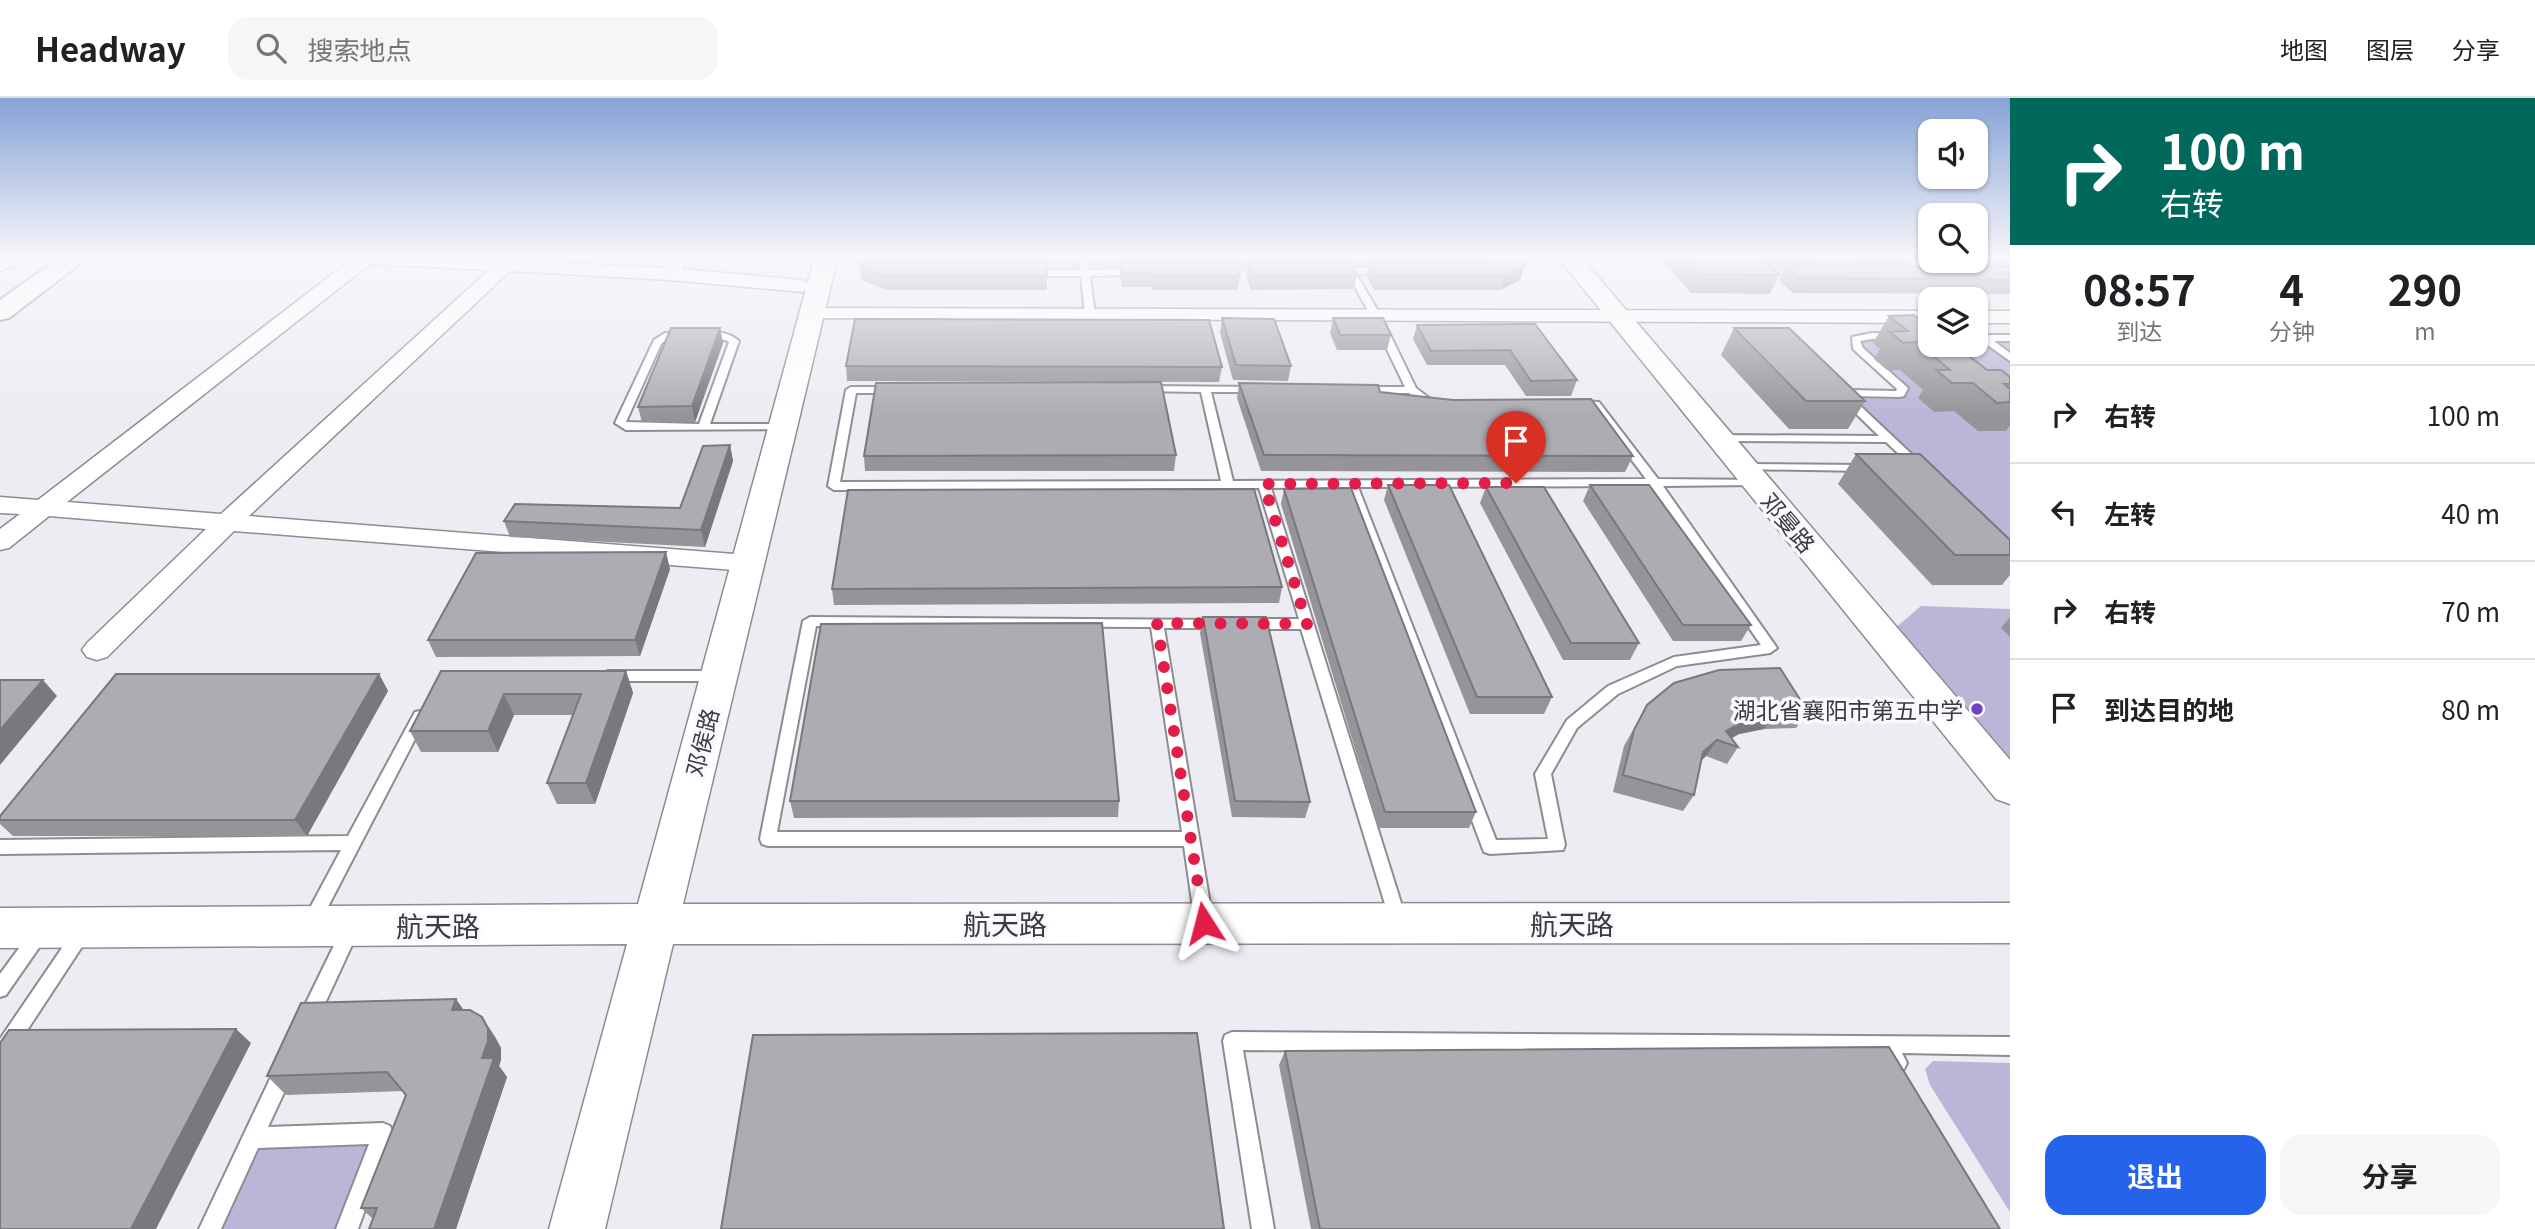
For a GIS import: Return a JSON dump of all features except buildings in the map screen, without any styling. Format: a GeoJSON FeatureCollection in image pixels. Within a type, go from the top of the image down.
{"type":"FeatureCollection","features":[{"type":"Feature","properties":{"kind":"street"},"geometry":{"type":"LineString","coordinates":[[0,542],[300,309]]}},
{"type":"Feature","properties":{"kind":"street"},"geometry":{"type":"LineString","coordinates":[[97,650],[227,523],[458,309]]}},
{"type":"Feature","properties":{"kind":"street","name":"邓侯路"},"geometry":{"type":"LineString","coordinates":[[577,1229],[782,427],[805,309]]}},
{"type":"Feature","properties":{"kind":"street"},"geometry":{"type":"LineString","coordinates":[[973,309],[1090,315],[1918,317]]}},
{"type":"Feature","properties":{"kind":"street","name":"邓曼路"},"geometry":{"type":"LineString","coordinates":[[1611,309],[2010,788]]}},
{"type":"Feature","properties":{"kind":"street"},"geometry":{"type":"LineString","coordinates":[[1988,317],[2010,317]]}},
{"type":"Feature","properties":{"kind":"street"},"geometry":{"type":"LineString","coordinates":[[0,505],[747,563]]}},
{"type":"Feature","properties":{"kind":"street","name":"航天路"},"geometry":{"type":"LineString","coordinates":[[0,928],[655,924],[2010,923]]}},
{"type":"Feature","properties":{"kind":"lane"},"geometry":{"type":"LineString","coordinates":[[1089,309],[1090,315]]}},
{"type":"Feature","properties":{"kind":"lane"},"geometry":{"type":"LineString","coordinates":[[1372,309],[1412,390],[1430,404],[1444,404]]}},
{"type":"Feature","properties":{"kind":"lane"},"geometry":{"type":"LineString","coordinates":[[704,427],[734,341],[726,336],[665,336],[657,342],[620,424],[626,427],[704,427],[782,427]]}},
{"type":"Feature","properties":{"kind":"lane"},"geometry":{"type":"LineString","coordinates":[[1918,337],[1872,336],[1855,339],[1858,349],[1903,388],[1900,394],[1850,393],[1847,400],[1930,478]]}},
{"type":"Feature","properties":{"kind":"lane"},"geometry":{"type":"LineString","coordinates":[[1988,338],[2010,338]]}},
{"type":"Feature","properties":{"kind":"lane"},"geometry":{"type":"LineString","coordinates":[[1988,343],[2010,358]]}},
{"type":"Feature","properties":{"kind":"lane"},"geometry":{"type":"LineString","coordinates":[[1137,389],[1274,390]]}},
{"type":"Feature","properties":{"kind":"lane"},"geometry":{"type":"LineString","coordinates":[[1205,389],[1228,484]]}},
{"type":"Feature","properties":{"kind":"lane"},"geometry":{"type":"LineString","coordinates":[[906,390],[851,390],[834,486],[1654,482],[1879,468]]}},
{"type":"Feature","properties":{"kind":"lane"},"geometry":{"type":"LineString","coordinates":[[1343,390],[1412,390]]}},
{"type":"Feature","properties":{"kind":"lane"},"geometry":{"type":"LineString","coordinates":[[1351,483],[1490,847],[1557,845],[1543,775],[1572,724],[1613,690],[1674,662],[1770,649],[1654,482],[1595,404],[1567,404]]}},
{"type":"Feature","properties":{"kind":"lane"},"geometry":{"type":"LineString","coordinates":[[1719,438],[1890,439]]}},
{"type":"Feature","properties":{"kind":"lane"},"geometry":{"type":"LineString","coordinates":[[1906,468],[1920,468]]}},
{"type":"Feature","properties":{"kind":"lane"},"geometry":{"type":"LineString","coordinates":[[1264,484],[1398,923]]}},
{"type":"Feature","properties":{"kind":"lane"},"geometry":{"type":"LineString","coordinates":[[1191,839],[768,839],[810,621],[1307,624]]}},
{"type":"Feature","properties":{"kind":"lane"},"geometry":{"type":"LineString","coordinates":[[1157,623],[1204,923]]}},
{"type":"Feature","properties":{"kind":"lane"},"geometry":{"type":"LineString","coordinates":[[593,676],[718,676]]}},
{"type":"Feature","properties":{"kind":"lane"},"geometry":{"type":"LineString","coordinates":[[210,1229],[297,1044],[354,843],[429,699]]}},
{"type":"Feature","properties":{"kind":"lane"},"geometry":{"type":"LineString","coordinates":[[0,847],[354,843]]}},
{"type":"Feature","properties":{"kind":"lane"},"geometry":{"type":"LineString","coordinates":[[0,989],[65,927]]}},
{"type":"Feature","properties":{"kind":"lane"},"geometry":{"type":"LineString","coordinates":[[0,1055],[65,927]]}},
{"type":"Feature","properties":{"kind":"lane"},"geometry":{"type":"LineString","coordinates":[[1263,1229],[1232,1041],[2010,1046]]}},
{"type":"Feature","properties":{"kind":"lane"},"geometry":{"type":"LineString","coordinates":[[1885,1044],[1906,1079]]}},
{"type":"Feature","properties":{"kind":"lane"},"geometry":{"type":"LineString","coordinates":[[252,1138],[383,1133],[347,1229]]}},
{"type":"Feature","properties":{"kind":"shaded area"},"geometry":{"type":"Polygon","coordinates":[[[1872,336],[1918,343],[1918,357],[1988,357],[1988,336],[2010,336],[2010,555],[1847,400],[1850,393],[1899,394],[1903,388],[1858,349],[1855,339],[1872,336]]]}},
{"type":"Feature","properties":{"kind":"shaded area","name":"湖北省襄阳市第五中学"},"geometry":{"type":"Polygon","coordinates":[[[1921,606],[2010,609],[2010,768],[1893,630],[1921,606]]]}},
{"type":"Feature","properties":{"kind":"shaded area"},"geometry":{"type":"Polygon","coordinates":[[[1933,1061],[2010,1063],[2010,1212],[1930,1085],[1925,1069],[1933,1061]]]}},
{"type":"Feature","properties":{"kind":"shaded area"},"geometry":{"type":"Polygon","coordinates":[[[383,1133],[347,1229],[210,1229],[252,1138],[383,1133]]]}},
{"type":"Feature","properties":{"kind":"place","name":"湖北省襄阳市第五中学"},"geometry":{"type":"Point","coordinates":[1977,709]}},
{"type":"Feature","properties":{"kind":"route"},"geometry":{"type":"LineString","coordinates":[[1204,923],[1157,623],[1307,624],[1264,484],[1516,483]]}}]}
